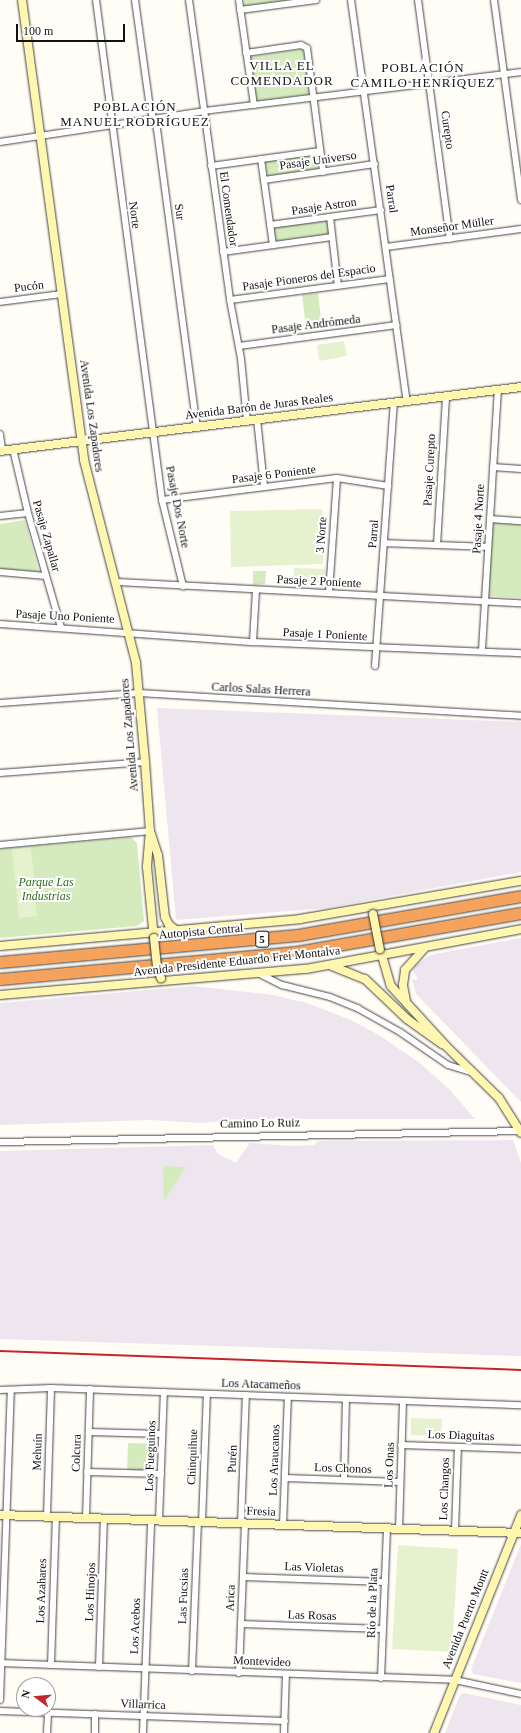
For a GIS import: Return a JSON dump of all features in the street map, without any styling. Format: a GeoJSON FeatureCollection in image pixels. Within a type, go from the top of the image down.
{"type":"FeatureCollection","features":[{"type":"Feature","properties":{"kind":"highway","name":"Autopista Central"},"geometry":{"type":"LineString","coordinates":[[0,962],[298,935],[521,896]]}},
{"type":"Feature","properties":{"kind":"highway","name":"5"},"geometry":{"type":"LineString","coordinates":[[0,979],[297,952],[521,913]]}},
{"type":"Feature","properties":{"kind":"main road","name":"Avenida Los Zapadores"},"geometry":{"type":"LineString","coordinates":[[22,0],[81,441],[87,475],[129,632],[139,694],[150,831],[147,867],[156,967],[162,978],[170,982]]}},
{"type":"Feature","properties":{"kind":"main road","name":"Avenida Barón de Juras Reales"},"geometry":{"type":"LineString","coordinates":[[1,451],[521,387]]}},
{"type":"Feature","properties":{"kind":"main road","name":"Avenida Los Zapadores"},"geometry":{"type":"LineString","coordinates":[[150,831],[158,855],[165,917],[169,925],[177,931]]}},
{"type":"Feature","properties":{"kind":"main road"},"geometry":{"type":"LineString","coordinates":[[0,946],[154,936],[177,931],[373,911],[521,881]]}},
{"type":"Feature","properties":{"kind":"main road"},"geometry":{"type":"LineString","coordinates":[[373,911],[381,952],[391,986],[446,1046],[499,1098],[521,1131]]}},
{"type":"Feature","properties":{"kind":"main road","name":"Avenida Presidente Eduardo Frei Montalva"},"geometry":{"type":"LineString","coordinates":[[0,995],[260,974],[332,965],[381,952],[425,948],[521,929]]}},
{"type":"Feature","properties":{"kind":"main road"},"geometry":{"type":"LineString","coordinates":[[407,1004],[403,990],[405,970],[411,960],[425,948]]}},
{"type":"Feature","properties":{"kind":"main road"},"geometry":{"type":"LineString","coordinates":[[332,965],[365,980],[407,1019],[446,1046]]}},
{"type":"Feature","properties":{"kind":"main road","name":"Fresia"},"geometry":{"type":"LineString","coordinates":[[4,1515],[517,1533]]}},
{"type":"Feature","properties":{"kind":"main road","name":"Avenida Puerto Montt"},"geometry":{"type":"LineString","coordinates":[[434,1733],[517,1533],[521,1515]]}},
{"type":"Feature","properties":{"kind":"street","name":"Norte"},"geometry":{"type":"LineString","coordinates":[[96,0],[153,432]]}},
{"type":"Feature","properties":{"kind":"street","name":"Sur"},"geometry":{"type":"LineString","coordinates":[[135,0],[197,427]]}},
{"type":"Feature","properties":{"kind":"street","name":"El Comendador"},"geometry":{"type":"LineString","coordinates":[[189,0],[223,252],[239,346],[247,421]]}},
{"type":"Feature","properties":{"kind":"street"},"geometry":{"type":"LineString","coordinates":[[239,0],[254,105]]}},
{"type":"Feature","properties":{"kind":"street"},"geometry":{"type":"LineString","coordinates":[[240,10],[316,0]]}},
{"type":"Feature","properties":{"kind":"street","name":"Parral"},"geometry":{"type":"LineString","coordinates":[[352,0],[407,401]]}},
{"type":"Feature","properties":{"kind":"street","name":"Curepto"},"geometry":{"type":"LineString","coordinates":[[418,0],[450,239]]}},
{"type":"Feature","properties":{"kind":"street"},"geometry":{"type":"LineString","coordinates":[[494,0],[521,200]]}},
{"type":"Feature","properties":{"kind":"street"},"geometry":{"type":"LineString","coordinates":[[246,53],[305,46],[323,172]]}},
{"type":"Feature","properties":{"kind":"street"},"geometry":{"type":"LineString","coordinates":[[0,142],[204,111],[521,72]]}},
{"type":"Feature","properties":{"kind":"street","name":"Pasaje Universo"},"geometry":{"type":"LineString","coordinates":[[212,166],[320,151]]}},
{"type":"Feature","properties":{"kind":"street"},"geometry":{"type":"LineString","coordinates":[[261,159],[273,245]]}},
{"type":"Feature","properties":{"kind":"street","name":"Pasaje Universo"},"geometry":{"type":"LineString","coordinates":[[264,180],[375,164]]}},
{"type":"Feature","properties":{"kind":"street","name":"Pasaje Astron"},"geometry":{"type":"LineString","coordinates":[[270,226],[381,210]]}},
{"type":"Feature","properties":{"kind":"street"},"geometry":{"type":"LineString","coordinates":[[330,217],[338,286]]}},
{"type":"Feature","properties":{"kind":"street","name":"Monseñor Müller"},"geometry":{"type":"LineString","coordinates":[[386,247],[521,229]]}},
{"type":"Feature","properties":{"kind":"street"},"geometry":{"type":"LineString","coordinates":[[223,252],[332,237]]}},
{"type":"Feature","properties":{"kind":"street","name":"Pasaje Pioneros del Espacio"},"geometry":{"type":"LineString","coordinates":[[230,300],[390,278]]}},
{"type":"Feature","properties":{"kind":"street","name":"Pucón"},"geometry":{"type":"LineString","coordinates":[[0,302],[62,294]]}},
{"type":"Feature","properties":{"kind":"street","name":"Pasaje Andrómeda"},"geometry":{"type":"LineString","coordinates":[[239,346],[397,325]]}},
{"type":"Feature","properties":{"kind":"street","name":"Pasaje 4 Norte"},"geometry":{"type":"LineString","coordinates":[[482,650],[498,390]]}},
{"type":"Feature","properties":{"kind":"street","name":"Pasaje Curepto"},"geometry":{"type":"LineString","coordinates":[[437,545],[446,396]]}},
{"type":"Feature","properties":{"kind":"street","name":"Parral"},"geometry":{"type":"LineString","coordinates":[[375,666],[394,403]]}},
{"type":"Feature","properties":{"kind":"street"},"geometry":{"type":"LineString","coordinates":[[257,420],[264,486]]}},
{"type":"Feature","properties":{"kind":"street","name":"Pasaje Dos Norte"},"geometry":{"type":"LineString","coordinates":[[153,432],[162,500],[183,586]]}},
{"type":"Feature","properties":{"kind":"street"},"geometry":{"type":"LineString","coordinates":[[0,434],[1,451]]}},
{"type":"Feature","properties":{"kind":"street","name":"Pasaje Zapallar"},"geometry":{"type":"LineString","coordinates":[[13,449],[28,513],[60,628]]}},
{"type":"Feature","properties":{"kind":"street"},"geometry":{"type":"LineString","coordinates":[[493,467],[521,469]]}},
{"type":"Feature","properties":{"kind":"street","name":"Pasaje 6 Poniente"},"geometry":{"type":"LineString","coordinates":[[162,500],[336,478],[388,486]]}},
{"type":"Feature","properties":{"kind":"street","name":"3 Norte"},"geometry":{"type":"LineString","coordinates":[[329,593],[336,478]]}},
{"type":"Feature","properties":{"kind":"street"},"geometry":{"type":"LineString","coordinates":[[0,516],[28,513]]}},
{"type":"Feature","properties":{"kind":"street"},"geometry":{"type":"LineString","coordinates":[[490,519],[521,521]]}},
{"type":"Feature","properties":{"kind":"street"},"geometry":{"type":"LineString","coordinates":[[384,543],[488,547]]}},
{"type":"Feature","properties":{"kind":"street"},"geometry":{"type":"LineString","coordinates":[[0,572],[46,576]]}},
{"type":"Feature","properties":{"kind":"street","name":"Pasaje 2 Poniente"},"geometry":{"type":"LineString","coordinates":[[116,582],[521,603]]}},
{"type":"Feature","properties":{"kind":"street"},"geometry":{"type":"LineString","coordinates":[[254,642],[256,590]]}},
{"type":"Feature","properties":{"kind":"street","name":"Pasaje Uno Poniente"},"geometry":{"type":"LineString","coordinates":[[0,624],[129,632]]}},
{"type":"Feature","properties":{"kind":"street","name":"Pasaje 1 Poniente"},"geometry":{"type":"LineString","coordinates":[[129,632],[254,642],[377,648],[482,650],[521,653]]}},
{"type":"Feature","properties":{"kind":"street","name":"Carlos Salas Herrera"},"geometry":{"type":"LineString","coordinates":[[0,703],[139,694],[521,716]]}},
{"type":"Feature","properties":{"kind":"street"},"geometry":{"type":"LineString","coordinates":[[0,773],[145,762]]}},
{"type":"Feature","properties":{"kind":"street"},"geometry":{"type":"LineString","coordinates":[[0,845],[150,831]]}},
{"type":"Feature","properties":{"kind":"street"},"geometry":{"type":"LineString","coordinates":[[260,974],[282,984],[330,997],[359,1008],[400,1032],[448,1065],[474,1073]]}},
{"type":"Feature","properties":{"kind":"street","name":"Camino Lo Ruiz"},"geometry":{"type":"LineString","coordinates":[[0,1142],[521,1131]]}},
{"type":"Feature","properties":{"kind":"street","name":"Los Atacameños"},"geometry":{"type":"LineString","coordinates":[[0,1390],[51,1388],[90,1389],[521,1405]]}},
{"type":"Feature","properties":{"kind":"street","name":"Mehuín"},"geometry":{"type":"LineString","coordinates":[[47,1516],[51,1388]]}},
{"type":"Feature","properties":{"kind":"street","name":"Colcura"},"geometry":{"type":"LineString","coordinates":[[86,1518],[90,1389]]}},
{"type":"Feature","properties":{"kind":"street"},"geometry":{"type":"LineString","coordinates":[[0,1700],[4,1515],[11,1390]]}},
{"type":"Feature","properties":{"kind":"street","name":"Los Fueguinos"},"geometry":{"type":"LineString","coordinates":[[155,1520],[161,1474],[164,1392]]}},
{"type":"Feature","properties":{"kind":"street","name":"Chinquihue"},"geometry":{"type":"LineString","coordinates":[[200,1522],[207,1394]]}},
{"type":"Feature","properties":{"kind":"street","name":"Purén"},"geometry":{"type":"LineString","coordinates":[[243,1523],[246,1395]]}},
{"type":"Feature","properties":{"kind":"street","name":"Los Araucanos"},"geometry":{"type":"LineString","coordinates":[[283,1525],[288,1397]]}},
{"type":"Feature","properties":{"kind":"street"},"geometry":{"type":"LineString","coordinates":[[344,1480],[346,1399]]}},
{"type":"Feature","properties":{"kind":"street","name":"Los Onas"},"geometry":{"type":"LineString","coordinates":[[398,1529],[403,1401]]}},
{"type":"Feature","properties":{"kind":"street"},"geometry":{"type":"LineString","coordinates":[[89,1432],[162,1434]]}},
{"type":"Feature","properties":{"kind":"street","name":"Los Diaguitas"},"geometry":{"type":"LineString","coordinates":[[401,1445],[521,1449]]}},
{"type":"Feature","properties":{"kind":"street","name":"Los Changos"},"geometry":{"type":"LineString","coordinates":[[455,1531],[458,1447]]}},
{"type":"Feature","properties":{"kind":"street"},"geometry":{"type":"LineString","coordinates":[[87,1472],[161,1474]]}},
{"type":"Feature","properties":{"kind":"street","name":"Los Chonos"},"geometry":{"type":"LineString","coordinates":[[285,1478],[400,1482]]}},
{"type":"Feature","properties":{"kind":"street","name":"Los Azahares"},"geometry":{"type":"LineString","coordinates":[[50,1665],[56,1517]]}},
{"type":"Feature","properties":{"kind":"street","name":"Los Hinojos"},"geometry":{"type":"LineString","coordinates":[[99,1667],[104,1518]]}},
{"type":"Feature","properties":{"kind":"street","name":"Los Acebos"},"geometry":{"type":"LineString","coordinates":[[143,1733],[145,1669],[155,1520]]}},
{"type":"Feature","properties":{"kind":"street","name":"Las Fucsias"},"geometry":{"type":"LineString","coordinates":[[192,1671],[200,1522]]}},
{"type":"Feature","properties":{"kind":"street","name":"Arica"},"geometry":{"type":"LineString","coordinates":[[239,1673],[243,1577],[243,1523]]}},
{"type":"Feature","properties":{"kind":"street","name":"Río de la Plata"},"geometry":{"type":"LineString","coordinates":[[381,1678],[387,1529]]}},
{"type":"Feature","properties":{"kind":"street","name":"Las Violetas"},"geometry":{"type":"LineString","coordinates":[[243,1577],[385,1582]]}},
{"type":"Feature","properties":{"kind":"street","name":"Las Rosas"},"geometry":{"type":"LineString","coordinates":[[241,1624],[383,1629]]}},
{"type":"Feature","properties":{"kind":"street","name":"Montevideo"},"geometry":{"type":"LineString","coordinates":[[1,1664],[455,1680],[521,1694]]}},
{"type":"Feature","properties":{"kind":"street"},"geometry":{"type":"LineString","coordinates":[[284,1733],[286,1674]]}},
{"type":"Feature","properties":{"kind":"street","name":"Villarrica"},"geometry":{"type":"LineString","coordinates":[[0,1711],[16,1712]]}},
{"type":"Feature","properties":{"kind":"street","name":"Villarrica"},"geometry":{"type":"LineString","coordinates":[[56,1713],[285,1722]]}},
{"type":"Feature","properties":{"kind":"street"},"geometry":{"type":"LineString","coordinates":[[95,1714],[95,1733]]}},
{"type":"Feature","properties":{"kind":"street"},"geometry":{"type":"LineString","coordinates":[[47,1733],[48,1717]]}},
{"type":"Feature","properties":{"kind":"shaded area"},"geometry":{"type":"Polygon","coordinates":[[[157,708],[521,722],[521,872],[327,908],[176,920],[157,708]]]}},
{"type":"Feature","properties":{"kind":"shaded area"},"geometry":{"type":"Polygon","coordinates":[[[521,938],[521,1102],[416,994],[412,980],[418,979],[413,971],[415,966],[430,955],[521,938]]]}},
{"type":"Feature","properties":{"kind":"shaded area"},"geometry":{"type":"Polygon","coordinates":[[[193,986],[273,995],[307,1003],[351,1020],[379,1035],[421,1064],[450,1090],[475,1119],[243,1119],[201,1123],[150,1120],[0,1125],[0,1003],[193,986]]]}},
{"type":"Feature","properties":{"kind":"shaded area"},"geometry":{"type":"Polygon","coordinates":[[[513,1140],[521,1163],[521,1356],[0,1339],[0,1151],[213,1145],[218,1154],[236,1163],[250,1143],[293,1146],[314,1145],[318,1141],[513,1140]]]}},
{"type":"Feature","properties":{"kind":"shaded area"},"geometry":{"type":"Polygon","coordinates":[[[521,1544],[521,1683],[473,1674],[471,1669],[521,1544]]]}},
{"type":"Feature","properties":{"kind":"shaded area"},"geometry":{"type":"Polygon","coordinates":[[[464,1693],[521,1705],[521,1733],[445,1733],[460,1695],[464,1693]]]}},
{"type":"Feature","properties":{"kind":"green space"},"geometry":{"type":"Polygon","coordinates":[[[244,0],[296,0],[245,7],[244,0]]]}},
{"type":"Feature","properties":{"kind":"green space"},"geometry":{"type":"Polygon","coordinates":[[[302,49],[305,54],[311,94],[256,102],[250,57],[302,49]]]}},
{"type":"Feature","properties":{"kind":"green space"},"geometry":{"type":"Polygon","coordinates":[[[316,153],[318,172],[268,178],[265,160],[316,153]]]}},
{"type":"Feature","properties":{"kind":"green space"},"geometry":{"type":"Polygon","coordinates":[[[328,220],[330,235],[276,242],[274,227],[328,220]]]}},
{"type":"Feature","properties":{"kind":"green space"},"geometry":{"type":"Polygon","coordinates":[[[318,293],[322,327],[306,329],[302,295],[318,293]]]}},
{"type":"Feature","properties":{"kind":"green space"},"geometry":{"type":"Polygon","coordinates":[[[344,341],[347,356],[319,361],[317,345],[344,341]]]}},
{"type":"Feature","properties":{"kind":"green space"},"geometry":{"type":"Polygon","coordinates":[[[322,509],[323,564],[231,567],[230,511],[322,509]]]}},
{"type":"Feature","properties":{"kind":"green space"},"geometry":{"type":"Polygon","coordinates":[[[25,520],[39,572],[0,569],[0,524],[25,520]]]}},
{"type":"Feature","properties":{"kind":"green space"},"geometry":{"type":"Polygon","coordinates":[[[493,522],[521,524],[521,598],[488,596],[493,522]]]}},
{"type":"Feature","properties":{"kind":"green space"},"geometry":{"type":"Polygon","coordinates":[[[294,568],[325,569],[324,585],[293,584],[294,568]]]}},
{"type":"Feature","properties":{"kind":"green space"},"geometry":{"type":"Polygon","coordinates":[[[253,571],[266,571],[265,584],[253,585],[253,571]]]}},
{"type":"Feature","properties":{"kind":"green space","name":"Parque Las Industrias"},"geometry":{"type":"Polygon","coordinates":[[[131,837],[137,843],[144,921],[137,926],[0,938],[0,849],[131,837]]]}},
{"type":"Feature","properties":{"kind":"green space"},"geometry":{"type":"Polygon","coordinates":[[[31,847],[34,880],[15,881],[12,849],[31,847]]]}},
{"type":"Feature","properties":{"kind":"green space"},"geometry":{"type":"Polygon","coordinates":[[[33,883],[37,916],[19,918],[16,885],[33,883]]]}},
{"type":"Feature","properties":{"kind":"green space"},"geometry":{"type":"Polygon","coordinates":[[[163,1166],[186,1167],[164,1201],[163,1166]]]}},
{"type":"Feature","properties":{"kind":"green space"},"geometry":{"type":"Polygon","coordinates":[[[411,1418],[442,1419],[441,1436],[411,1435],[411,1418]]]}},
{"type":"Feature","properties":{"kind":"green space"},"geometry":{"type":"Polygon","coordinates":[[[128,1443],[155,1444],[153,1473],[127,1472],[128,1443]]]}},
{"type":"Feature","properties":{"kind":"green space"},"geometry":{"type":"Polygon","coordinates":[[[398,1545],[458,1549],[452,1652],[392,1649],[398,1545]]]}},
{"type":"Feature","properties":{"kind":"railway"},"geometry":{"type":"LineString","coordinates":[[0,1351],[521,1370]]}},
{"type":"Feature","properties":{"kind":"district","name":"VILLA EL COMENDADOR"},"geometry":{"type":"Point","coordinates":[282,74]}},
{"type":"Feature","properties":{"kind":"district","name":"POBLACIÓN CAMILO HENRÍQUEZ"},"geometry":{"type":"Point","coordinates":[423,76]}},
{"type":"Feature","properties":{"kind":"district","name":"POBLACIÓN MANUEL RODRÍGUEZ"},"geometry":{"type":"Point","coordinates":[135,116]}}]}
